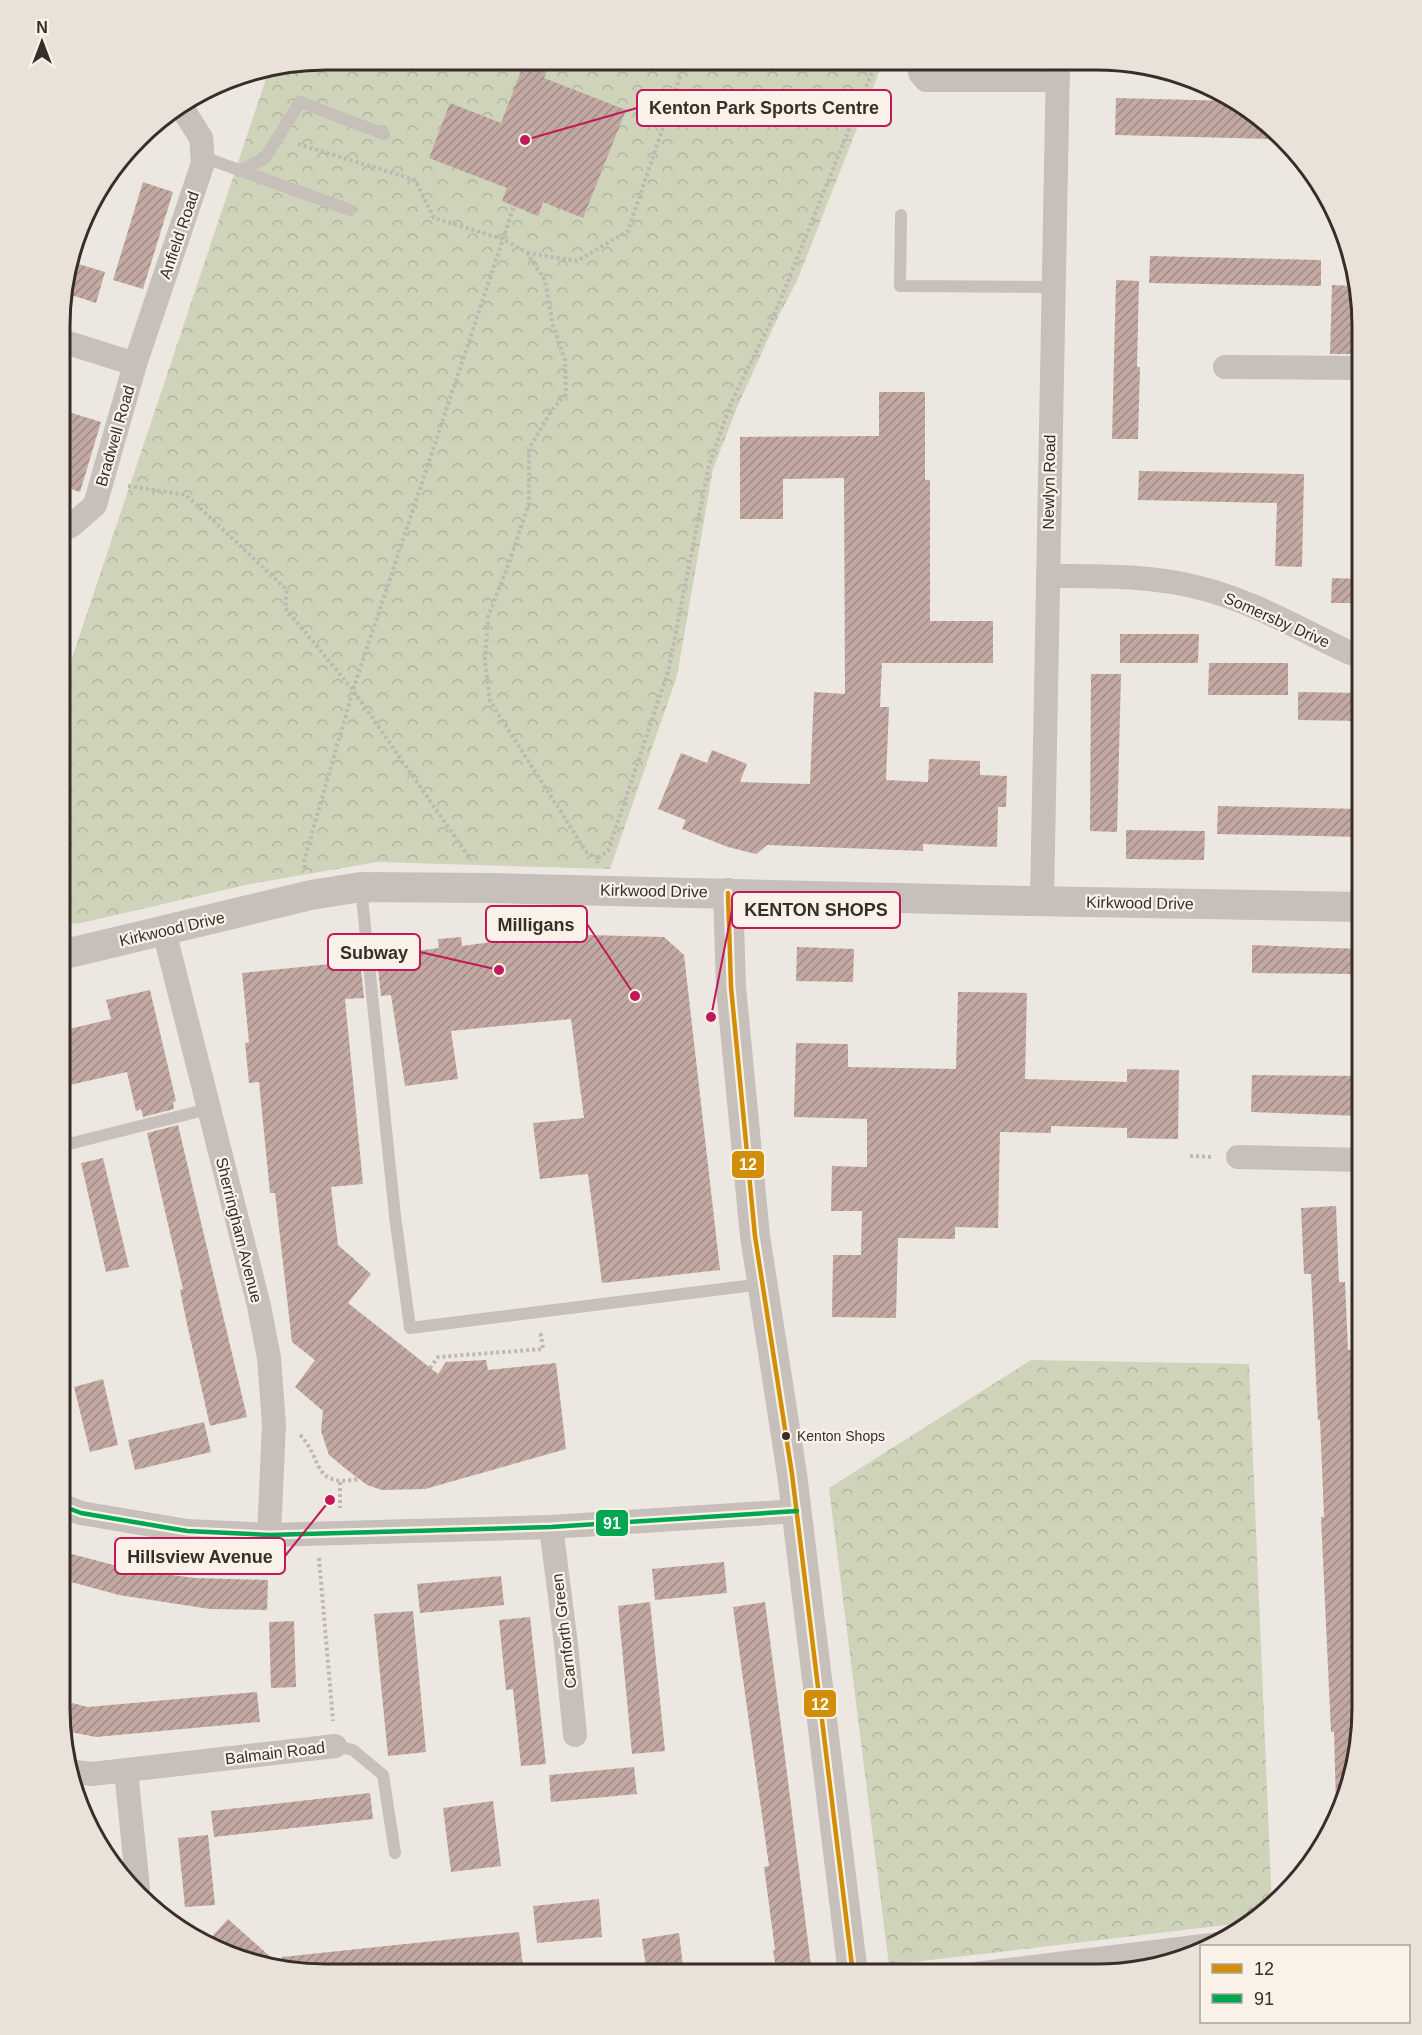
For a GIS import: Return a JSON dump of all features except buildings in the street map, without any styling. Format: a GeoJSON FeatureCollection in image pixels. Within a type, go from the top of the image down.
{"type":"FeatureCollection","features":[{"type":"Feature","properties":{"kind":"street"},"geometry":{"type":"LineString","coordinates":[[920,70],[926,80],[1058,71]]}},
{"type":"Feature","properties":{"kind":"street","name":"Newlyn Road"},"geometry":{"type":"LineString","coordinates":[[1042,901],[1058,71]]}},
{"type":"Feature","properties":{"kind":"street"},"geometry":{"type":"LineString","coordinates":[[185,113],[201,138],[203,157]]}},
{"type":"Feature","properties":{"kind":"street","name":"Anfield Road"},"geometry":{"type":"LineString","coordinates":[[135,364],[203,163],[203,157]]}},
{"type":"Feature","properties":{"kind":"street","name":"Bradwell Road"},"geometry":{"type":"LineString","coordinates":[[70,344],[135,364],[95,505],[70,526]]}},
{"type":"Feature","properties":{"kind":"street"},"geometry":{"type":"LineString","coordinates":[[1225,367],[1352,368]]}},
{"type":"Feature","properties":{"kind":"street","name":"Somersby Drive"},"geometry":{"type":"LineString","coordinates":[[1048,576],[1132,576],[1203,588],[1242,602],[1352,652]]}},
{"type":"Feature","properties":{"kind":"street","name":"Kirkwood Drive"},"geometry":{"type":"LineString","coordinates":[[70,953],[311,895],[361,887],[728,892],[1352,907]]}},
{"type":"Feature","properties":{"kind":"street"},"geometry":{"type":"LineString","coordinates":[[728,892],[731,987],[755,1236],[797,1511],[852,1964]]}},
{"type":"Feature","properties":{"kind":"street","name":"Sherringham Avenue"},"geometry":{"type":"LineString","coordinates":[[164,931],[259,1306],[269,1358],[274,1425],[269,1535]]}},
{"type":"Feature","properties":{"kind":"street"},"geometry":{"type":"LineString","coordinates":[[1238,1157],[1352,1160]]}},
{"type":"Feature","properties":{"kind":"street"},"geometry":{"type":"LineString","coordinates":[[70,1509],[81,1513],[187,1531],[269,1535],[550,1527],[797,1511]]}},
{"type":"Feature","properties":{"kind":"street","name":"Carnforth Green"},"geometry":{"type":"LineString","coordinates":[[550,1527],[566,1644],[575,1735]]}},
{"type":"Feature","properties":{"kind":"street","name":"Balmain Road"},"geometry":{"type":"LineString","coordinates":[[78,1772],[92,1774],[126,1771],[335,1746]]}},
{"type":"Feature","properties":{"kind":"street"},"geometry":{"type":"LineString","coordinates":[[126,1771],[137,1880]]}},
{"type":"Feature","properties":{"kind":"street"},"geometry":{"type":"LineString","coordinates":[[1056,1964],[1185,1948]]}},
{"type":"Feature","properties":{"kind":"lane"},"geometry":{"type":"LineString","coordinates":[[239,171],[265,158],[300,102],[384,134]]}},
{"type":"Feature","properties":{"kind":"lane"},"geometry":{"type":"LineString","coordinates":[[203,157],[350,210]]}},
{"type":"Feature","properties":{"kind":"lane"},"geometry":{"type":"LineString","coordinates":[[901,215],[900,286],[1053,287]]}},
{"type":"Feature","properties":{"kind":"lane"},"geometry":{"type":"LineString","coordinates":[[361,887],[395,1216],[410,1328],[762,1284]]}},
{"type":"Feature","properties":{"kind":"lane"},"geometry":{"type":"LineString","coordinates":[[70,1144],[208,1109]]}},
{"type":"Feature","properties":{"kind":"lane"},"geometry":{"type":"LineString","coordinates":[[335,1746],[353,1750],[383,1775],[395,1852]]}},
{"type":"Feature","properties":{"kind":"path"},"geometry":{"type":"LineString","coordinates":[[277,138],[415,180],[434,218],[503,239],[527,253],[577,261],[627,231],[684,70]]}},
{"type":"Feature","properties":{"kind":"path"},"geometry":{"type":"LineString","coordinates":[[598,858],[608,851],[668,672],[712,455],[731,403],[775,312],[873,70]]}},
{"type":"Feature","properties":{"kind":"path"},"geometry":{"type":"LineString","coordinates":[[311,895],[304,861],[353,690],[514,206]]}},
{"type":"Feature","properties":{"kind":"path"},"geometry":{"type":"LineString","coordinates":[[527,253],[544,280],[552,322],[565,360],[566,394],[551,411],[529,449],[529,503],[510,563],[488,617],[485,662],[490,701],[587,853],[598,858]]}},
{"type":"Feature","properties":{"kind":"path"},"geometry":{"type":"LineString","coordinates":[[102,482],[186,495],[287,590],[285,608],[353,690],[490,888]]}},
{"type":"Feature","properties":{"kind":"path"},"geometry":{"type":"LineString","coordinates":[[597,891],[598,858]]}},
{"type":"Feature","properties":{"kind":"path"},"geometry":{"type":"LineString","coordinates":[[430,1368],[438,1357],[543,1349],[541,1335],[531,1334]]}},
{"type":"Feature","properties":{"kind":"path"},"geometry":{"type":"LineString","coordinates":[[274,1425],[294,1428],[306,1441],[313,1458],[325,1475],[340,1482],[358,1479]]}},
{"type":"Feature","properties":{"kind":"path","name":"Balmain Road"},"geometry":{"type":"LineString","coordinates":[[317,1534],[335,1746]]}},
{"type":"Feature","properties":{"kind":"green space"},"geometry":{"type":"Polygon","coordinates":[[[327,70],[880,70],[797,281],[738,405],[713,469],[677,676],[610,869],[377,862],[250,884],[70,924],[70,664],[266,77],[327,70]]]}},
{"type":"Feature","properties":{"kind":"green space"},"geometry":{"type":"Polygon","coordinates":[[[1031,1360],[1249,1364],[1271,1894],[1233,1924],[889,1964],[829,1488],[1031,1360]]]}},
{"type":"Feature","properties":{"kind":"transit line","name":"12"},"geometry":{"type":"LineString","coordinates":[[728,893],[731,987],[755,1236],[792,1474],[852,1964]]}},
{"type":"Feature","properties":{"kind":"transit line","name":"91"},"geometry":{"type":"LineString","coordinates":[[70,1509],[81,1513],[187,1531],[269,1535],[551,1527],[797,1511]]}},
{"type":"Feature","properties":{"kind":"place","name":"Kenton Park Sports Centre"},"geometry":{"type":"Point","coordinates":[525,140]}},
{"type":"Feature","properties":{"kind":"place","name":"Subway"},"geometry":{"type":"Point","coordinates":[499,970]}},
{"type":"Feature","properties":{"kind":"place","name":"Milligans"},"geometry":{"type":"Point","coordinates":[635,996]}},
{"type":"Feature","properties":{"kind":"place","name":"KENTON SHOPS"},"geometry":{"type":"Point","coordinates":[711,1017]}},
{"type":"Feature","properties":{"kind":"place","name":"Kenton Shops"},"geometry":{"type":"Point","coordinates":[786,1436]}},
{"type":"Feature","properties":{"kind":"place","name":"Hillsview Avenue"},"geometry":{"type":"Point","coordinates":[330,1500]}}]}
